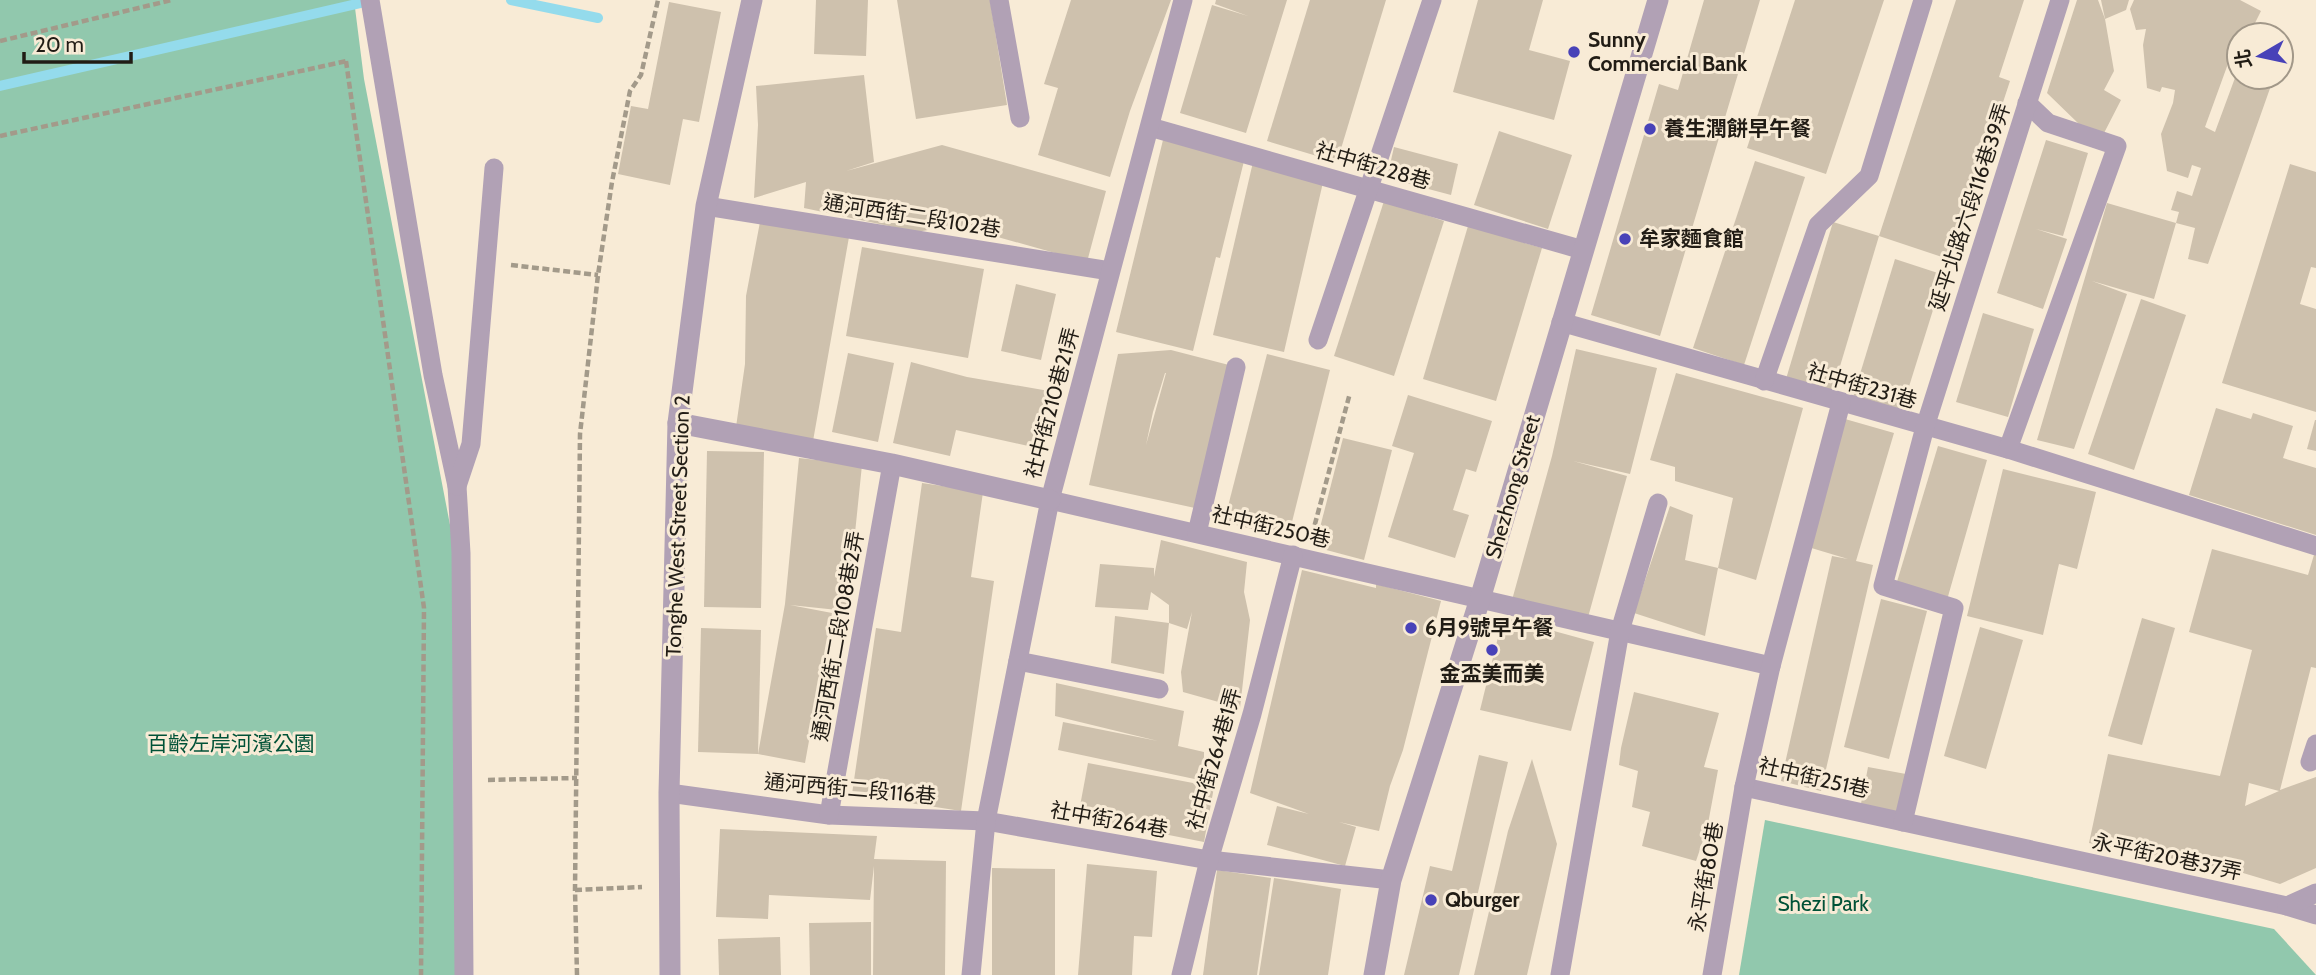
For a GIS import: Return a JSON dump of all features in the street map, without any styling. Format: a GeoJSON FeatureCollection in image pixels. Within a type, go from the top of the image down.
{"type":"FeatureCollection","features":[{"type":"Feature","properties":{"kind":"street","name":"Tonghe West Street Section 2"},"geometry":{"type":"LineString","coordinates":[[670,975],[669,793],[678,423],[706,206],[752,0]]}},
{"type":"Feature","properties":{"kind":"street","name":"Shezhong Street"},"geometry":{"type":"LineString","coordinates":[[1374,975],[1391,880],[1480,599],[1658,0]]}},
{"type":"Feature","properties":{"kind":"street"},"geometry":{"type":"LineString","coordinates":[[678,423],[892,464],[1050,500]]}},
{"type":"Feature","properties":{"kind":"lane"},"geometry":{"type":"LineString","coordinates":[[370,0],[433,375],[457,486],[461,553],[464,975]]}},
{"type":"Feature","properties":{"kind":"lane"},"geometry":{"type":"LineString","coordinates":[[999,0],[1020,118]]}},
{"type":"Feature","properties":{"kind":"lane","name":"社中街210巷21弄"},"geometry":{"type":"LineString","coordinates":[[971,975],[985,821],[1050,500],[1183,0]]}},
{"type":"Feature","properties":{"kind":"lane"},"geometry":{"type":"LineString","coordinates":[[1318,340],[1432,0]]}},
{"type":"Feature","properties":{"kind":"lane"},"geometry":{"type":"LineString","coordinates":[[1764,381],[1818,225],[1869,176],[1923,0]]}},
{"type":"Feature","properties":{"kind":"lane","name":"延平北路六段116巷39弄"},"geometry":{"type":"LineString","coordinates":[[1903,822],[1954,608],[1883,586],[1925,427],[2060,0]]}},
{"type":"Feature","properties":{"kind":"lane"},"geometry":{"type":"LineString","coordinates":[[2008,449],[2117,146],[2048,123],[2027,103]]}},
{"type":"Feature","properties":{"kind":"lane","name":"社中街228巷"},"geometry":{"type":"LineString","coordinates":[[1150,127],[1583,250]]}},
{"type":"Feature","properties":{"kind":"lane"},"geometry":{"type":"LineString","coordinates":[[457,486],[471,444],[494,168]]}},
{"type":"Feature","properties":{"kind":"lane","name":"通河西街二段102巷"},"geometry":{"type":"LineString","coordinates":[[706,206],[1110,271]]}},
{"type":"Feature","properties":{"kind":"lane","name":"社中街231巷"},"geometry":{"type":"LineString","coordinates":[[1561,322],[2008,449],[2316,546]]}},
{"type":"Feature","properties":{"kind":"lane"},"geometry":{"type":"LineString","coordinates":[[1197,533],[1236,367]]}},
{"type":"Feature","properties":{"kind":"lane","name":"社中街251巷"},"geometry":{"type":"LineString","coordinates":[[1841,403],[1771,666],[1744,788],[2038,852]]}},
{"type":"Feature","properties":{"kind":"lane","name":"通河西街二段108巷2弄"},"geometry":{"type":"LineString","coordinates":[[829,815],[892,464]]}},
{"type":"Feature","properties":{"kind":"lane","name":"社中街250巷"},"geometry":{"type":"LineString","coordinates":[[1050,500],[1480,599]]}},
{"type":"Feature","properties":{"kind":"lane"},"geometry":{"type":"LineString","coordinates":[[1560,975],[1620,631],[1658,503]]}},
{"type":"Feature","properties":{"kind":"lane","name":"社中街264巷1弄"},"geometry":{"type":"LineString","coordinates":[[1181,975],[1209,860],[1300,557]]}},
{"type":"Feature","properties":{"kind":"lane"},"geometry":{"type":"LineString","coordinates":[[1480,599],[1771,666]]}},
{"type":"Feature","properties":{"kind":"lane"},"geometry":{"type":"LineString","coordinates":[[1018,661],[1158,689]]}},
{"type":"Feature","properties":{"kind":"lane","name":"永平街80巷"},"geometry":{"type":"LineString","coordinates":[[1712,975],[1744,788]]}},
{"type":"Feature","properties":{"kind":"lane","name":"通河西街二段116巷"},"geometry":{"type":"LineString","coordinates":[[669,793],[829,815],[985,821]]}},
{"type":"Feature","properties":{"kind":"lane","name":"社中街264巷"},"geometry":{"type":"LineString","coordinates":[[985,821],[1209,860],[1391,880]]}},
{"type":"Feature","properties":{"kind":"lane","name":"永平街20巷37弄"},"geometry":{"type":"LineString","coordinates":[[2038,852],[2287,906],[2316,915]]}},
{"type":"Feature","properties":{"kind":"lane"},"geometry":{"type":"LineString","coordinates":[[2287,906],[2316,893]]}},
{"type":"Feature","properties":{"kind":"path"},"geometry":{"type":"LineString","coordinates":[[0,41],[172,0]]}},
{"type":"Feature","properties":{"kind":"path"},"geometry":{"type":"LineString","coordinates":[[576,975],[580,435],[598,275],[612,182],[630,90],[641,75],[658,0]]}},
{"type":"Feature","properties":{"kind":"path"},"geometry":{"type":"LineString","coordinates":[[0,136],[379,54]]}},
{"type":"Feature","properties":{"kind":"path"},"geometry":{"type":"LineString","coordinates":[[346,61],[424,608],[421,975]]}},
{"type":"Feature","properties":{"kind":"path"},"geometry":{"type":"LineString","coordinates":[[486,262],[598,275]]}},
{"type":"Feature","properties":{"kind":"path"},"geometry":{"type":"LineString","coordinates":[[1300,557],[1350,393]]}},
{"type":"Feature","properties":{"kind":"path"},"geometry":{"type":"LineString","coordinates":[[463,781],[577,778]]}},
{"type":"Feature","properties":{"kind":"path"},"geometry":{"type":"LineString","coordinates":[[575,890],[642,887],[642,898]]}},
{"type":"Feature","properties":{"kind":"green space","name":"百齡左岸河濱公園"},"geometry":{"type":"Polygon","coordinates":[[[0,0],[354,0],[364,79],[456,556],[464,975],[0,975],[0,0]]]}},
{"type":"Feature","properties":{"kind":"green space","name":"Shezi Park"},"geometry":{"type":"Polygon","coordinates":[[[1765,820],[2274,929],[2316,975],[1739,975],[1765,820]]]}},
{"type":"Feature","properties":{"kind":"building"},"geometry":{"type":"Polygon","coordinates":[[[816,0],[868,0],[866,56],[814,54],[816,0]]]}},
{"type":"Feature","properties":{"kind":"building"},"geometry":{"type":"Polygon","coordinates":[[[897,0],[990,0],[1007,105],[916,119],[897,0]]]}},
{"type":"Feature","properties":{"kind":"building"},"geometry":{"type":"Polygon","coordinates":[[[1071,0],[1171,0],[1130,111],[1110,177],[1038,155],[1058,88],[1044,84],[1071,0]]]}},
{"type":"Feature","properties":{"kind":"building"},"geometry":{"type":"Polygon","coordinates":[[[1216,0],[1287,0],[1246,133],[1180,113],[1212,5],[1248,16],[1215,4],[1216,0]]]}},
{"type":"Feature","properties":{"kind":"building"},"geometry":{"type":"Polygon","coordinates":[[[1310,0],[1386,0],[1337,162],[1267,141],[1310,0]]]}},
{"type":"Feature","properties":{"kind":"building"},"geometry":{"type":"Polygon","coordinates":[[[1478,0],[1543,0],[1529,50],[1570,61],[1554,120],[1453,92],[1478,0]]]}},
{"type":"Feature","properties":{"kind":"building"},"geometry":{"type":"Polygon","coordinates":[[[1704,0],[1760,0],[1660,336],[1591,315],[1659,84],[1678,90],[1704,0]]]}},
{"type":"Feature","properties":{"kind":"building"},"geometry":{"type":"Polygon","coordinates":[[[1795,0],[1884,0],[1826,174],[1747,148],[1795,0]]]}},
{"type":"Feature","properties":{"kind":"building"},"geometry":{"type":"Polygon","coordinates":[[[1956,0],[2024,0],[1999,77],[2010,81],[1951,260],[1879,236],[1956,0]]]}},
{"type":"Feature","properties":{"kind":"building"},"geometry":{"type":"Polygon","coordinates":[[[2077,0],[2098,0],[2105,19],[2114,71],[2104,90],[2121,100],[2103,135],[2081,126],[2047,93],[2077,0]]]}},
{"type":"Feature","properties":{"kind":"building"},"geometry":{"type":"Polygon","coordinates":[[[2101,0],[2129,0],[2126,10],[2105,19],[2101,0]]]}},
{"type":"Feature","properties":{"kind":"building"},"geometry":{"type":"Polygon","coordinates":[[[2134,0],[2240,0],[2261,11],[2256,21],[2225,21],[2225,72],[2205,127],[2215,132],[2230,91],[2269,91],[2208,264],[2188,259],[2195,228],[2176,223],[2179,212],[2171,210],[2177,191],[2192,196],[2201,168],[2192,165],[2188,178],[2167,171],[2161,134],[2175,90],[2162,87],[2160,92],[2147,88],[2143,45],[2146,29],[2136,30],[2130,9],[2134,0]]]}},
{"type":"Feature","properties":{"kind":"building"},"geometry":{"type":"Polygon","coordinates":[[[669,2],[721,12],[699,122],[683,119],[670,185],[618,174],[631,106],[648,109],[669,2]]]}},
{"type":"Feature","properties":{"kind":"building"},"geometry":{"type":"Polygon","coordinates":[[[864,75],[874,162],[846,171],[942,145],[1106,191],[1087,262],[955,225],[917,232],[804,208],[806,182],[754,198],[758,125],[756,86],[864,75]]]}},
{"type":"Feature","properties":{"kind":"building"},"geometry":{"type":"Polygon","coordinates":[[[1499,131],[1572,155],[1548,229],[1474,205],[1499,131]]]}},
{"type":"Feature","properties":{"kind":"building"},"geometry":{"type":"Polygon","coordinates":[[[1163,140],[1244,161],[1220,258],[1216,257],[1193,351],[1116,332],[1163,140]]]}},
{"type":"Feature","properties":{"kind":"building"},"geometry":{"type":"Polygon","coordinates":[[[2046,140],[2088,153],[2063,236],[2036,229],[2067,239],[2043,309],[1997,293],[2046,140]]]}},
{"type":"Feature","properties":{"kind":"building"},"geometry":{"type":"Polygon","coordinates":[[[1394,147],[1458,164],[1451,195],[1387,178],[1394,147]]]}},
{"type":"Feature","properties":{"kind":"building"},"geometry":{"type":"Polygon","coordinates":[[[1755,161],[1805,177],[1744,365],[1693,348],[1755,161]]]}},
{"type":"Feature","properties":{"kind":"building"},"geometry":{"type":"Polygon","coordinates":[[[1253,162],[1324,178],[1284,352],[1213,335],[1253,162]]]}},
{"type":"Feature","properties":{"kind":"building"},"geometry":{"type":"Polygon","coordinates":[[[2290,164],[2316,172],[2316,268],[2311,267],[2300,304],[2316,309],[2316,412],[2222,383],[2290,164]]]}},
{"type":"Feature","properties":{"kind":"building"},"geometry":{"type":"Polygon","coordinates":[[[1384,201],[1444,221],[1394,376],[1334,356],[1384,201]]]}},
{"type":"Feature","properties":{"kind":"building"},"geometry":{"type":"Polygon","coordinates":[[[2107,203],[2176,223],[2154,299],[2092,281],[2127,294],[2074,449],[2037,440],[2107,203]]]}},
{"type":"Feature","properties":{"kind":"building"},"geometry":{"type":"Polygon","coordinates":[[[760,222],[849,237],[813,441],[736,427],[745,364],[746,296],[760,222]]]}},
{"type":"Feature","properties":{"kind":"building"},"geometry":{"type":"Polygon","coordinates":[[[1833,222],[1879,236],[1832,393],[1786,379],[1833,222]]]}},
{"type":"Feature","properties":{"kind":"building"},"geometry":{"type":"Polygon","coordinates":[[[1468,226],[1542,248],[1496,401],[1423,379],[1468,226]]]}},
{"type":"Feature","properties":{"kind":"building"},"geometry":{"type":"Polygon","coordinates":[[[862,247],[984,269],[968,358],[846,336],[862,247]]]}},
{"type":"Feature","properties":{"kind":"building"},"geometry":{"type":"Polygon","coordinates":[[[1895,259],[1944,275],[1901,412],[1853,397],[1895,259]]]}},
{"type":"Feature","properties":{"kind":"building"},"geometry":{"type":"Polygon","coordinates":[[[1016,284],[1056,294],[1041,360],[1001,351],[1016,284]]]}},
{"type":"Feature","properties":{"kind":"building"},"geometry":{"type":"Polygon","coordinates":[[[2141,299],[2186,315],[2134,470],[2088,454],[2141,299]]]}},
{"type":"Feature","properties":{"kind":"building"},"geometry":{"type":"Polygon","coordinates":[[[1983,313],[2034,329],[2008,417],[1956,402],[1983,313]]]}},
{"type":"Feature","properties":{"kind":"building"},"geometry":{"type":"Polygon","coordinates":[[[1576,349],[1657,368],[1630,474],[1573,461],[1627,476],[1587,621],[1512,600],[1552,456],[1576,349]]]}},
{"type":"Feature","properties":{"kind":"building"},"geometry":{"type":"Polygon","coordinates":[[[1171,350],[1229,365],[1195,508],[1089,485],[1118,354],[1171,350]],[[1166,373],[1153,412],[1146,445],[1166,373]]]}},
{"type":"Feature","properties":{"kind":"building"},"geometry":{"type":"Polygon","coordinates":[[[848,353],[894,363],[878,442],[832,432],[848,353]]]}},
{"type":"Feature","properties":{"kind":"building"},"geometry":{"type":"Polygon","coordinates":[[[1267,354],[1330,370],[1288,538],[1224,522],[1267,354]]]}},
{"type":"Feature","properties":{"kind":"building"},"geometry":{"type":"Polygon","coordinates":[[[911,362],[967,377],[1049,391],[1042,449],[956,430],[950,456],[893,443],[911,362]]]}},
{"type":"Feature","properties":{"kind":"building"},"geometry":{"type":"Polygon","coordinates":[[[1676,373],[1803,408],[1756,580],[1718,568],[1733,498],[1675,481],[1675,467],[1650,460],[1676,373]]]}},
{"type":"Feature","properties":{"kind":"building"},"geometry":{"type":"Polygon","coordinates":[[[1408,395],[1492,421],[1476,472],[1466,469],[1453,510],[1469,515],[1455,558],[1388,537],[1414,453],[1392,446],[1408,395]]]}},
{"type":"Feature","properties":{"kind":"building"},"geometry":{"type":"Polygon","coordinates":[[[2216,408],[2251,419],[2253,413],[2293,426],[2283,458],[2316,468],[2316,535],[2189,495],[2216,408]]]}},
{"type":"Feature","properties":{"kind":"building"},"geometry":{"type":"Polygon","coordinates":[[[1845,419],[1894,433],[1856,561],[1873,565],[1821,791],[1781,781],[1832,556],[1848,559],[1808,547],[1845,419]]]}},
{"type":"Feature","properties":{"kind":"building"},"geometry":{"type":"Polygon","coordinates":[[[2316,420],[2316,451],[2307,449],[2316,420]]]}},
{"type":"Feature","properties":{"kind":"building"},"geometry":{"type":"Polygon","coordinates":[[[1343,438],[1392,450],[1364,560],[1315,547],[1343,438]]]}},
{"type":"Feature","properties":{"kind":"building"},"geometry":{"type":"Polygon","coordinates":[[[1938,446],[1987,460],[1947,600],[1896,585],[1938,446]]]}},
{"type":"Feature","properties":{"kind":"building"},"geometry":{"type":"Polygon","coordinates":[[[707,451],[764,452],[761,608],[704,607],[707,451]]]}},
{"type":"Feature","properties":{"kind":"building"},"geometry":{"type":"Polygon","coordinates":[[[799,458],[862,465],[847,611],[790,605],[832,613],[805,763],[758,754],[785,604],[799,458]]]}},
{"type":"Feature","properties":{"kind":"building"},"geometry":{"type":"Polygon","coordinates":[[[2003,469],[2096,492],[2077,569],[2059,564],[2043,635],[1967,616],[2003,469]]]}},
{"type":"Feature","properties":{"kind":"building"},"geometry":{"type":"Polygon","coordinates":[[[922,483],[983,492],[971,577],[994,581],[961,811],[852,794],[876,628],[901,632],[922,483]]]}},
{"type":"Feature","properties":{"kind":"building"},"geometry":{"type":"Polygon","coordinates":[[[1670,506],[1693,515],[1685,560],[1718,568],[1705,636],[1634,613],[1670,506]]]}},
{"type":"Feature","properties":{"kind":"building"},"geometry":{"type":"Polygon","coordinates":[[[1161,540],[1247,562],[1244,592],[1250,620],[1240,708],[1183,692],[1181,672],[1192,612],[1187,629],[1169,623],[1169,605],[1151,592],[1148,610],[1095,607],[1100,564],[1154,568],[1154,577],[1161,540]]]}},
{"type":"Feature","properties":{"kind":"building"},"geometry":{"type":"Polygon","coordinates":[[[2316,548],[2316,668],[2311,667],[2280,790],[2316,777],[2316,868],[2280,884],[2233,870],[2089,843],[2108,754],[2220,776],[2252,650],[2189,632],[2212,549],[2308,575],[2316,548]],[[2249,783],[2245,806],[2279,791],[2249,783]]]}},
{"type":"Feature","properties":{"kind":"building"},"geometry":{"type":"Polygon","coordinates":[[[1302,570],[1376,588],[1376,584],[1441,601],[1379,831],[1339,822],[1356,827],[1345,866],[1267,845],[1277,806],[1309,814],[1250,793],[1302,570]]]}},
{"type":"Feature","properties":{"kind":"building"},"geometry":{"type":"Polygon","coordinates":[[[1881,599],[1927,611],[1889,759],[1844,747],[1881,599]]]}},
{"type":"Feature","properties":{"kind":"building"},"geometry":{"type":"Polygon","coordinates":[[[1115,616],[1169,623],[1164,674],[1111,663],[1115,616]]]}},
{"type":"Feature","properties":{"kind":"building"},"geometry":{"type":"Polygon","coordinates":[[[1503,617],[1594,642],[1571,731],[1480,710],[1503,617]]]}},
{"type":"Feature","properties":{"kind":"building"},"geometry":{"type":"Polygon","coordinates":[[[2142,618],[2175,628],[2142,745],[2108,736],[2142,618]]]}},
{"type":"Feature","properties":{"kind":"building"},"geometry":{"type":"Polygon","coordinates":[[[1980,627],[2023,640],[1986,769],[1944,756],[1980,627]]]}},
{"type":"Feature","properties":{"kind":"building"},"geometry":{"type":"Polygon","coordinates":[[[701,628],[761,630],[758,754],[698,752],[701,628]]]}},
{"type":"Feature","properties":{"kind":"building"},"geometry":{"type":"Polygon","coordinates":[[[1056,683],[1184,711],[1178,746],[1204,752],[1204,781],[1058,750],[1063,722],[1158,741],[1055,716],[1056,683]]]}},
{"type":"Feature","properties":{"kind":"building"},"geometry":{"type":"Polygon","coordinates":[[[1634,692],[1719,713],[1704,767],[1718,770],[1707,829],[1696,861],[1642,846],[1650,812],[1632,807],[1638,771],[1619,765],[1634,692]]]}},
{"type":"Feature","properties":{"kind":"building"},"geometry":{"type":"Polygon","coordinates":[[[1479,755],[1508,762],[1459,975],[1404,975],[1430,866],[1452,871],[1479,755]]]}},
{"type":"Feature","properties":{"kind":"building"},"geometry":{"type":"Polygon","coordinates":[[[1532,759],[1557,844],[1527,975],[1474,975],[1508,831],[1532,759]]]}},
{"type":"Feature","properties":{"kind":"building"},"geometry":{"type":"Polygon","coordinates":[[[1088,763],[1214,787],[1204,842],[1078,817],[1088,763]]]}},
{"type":"Feature","properties":{"kind":"building"},"geometry":{"type":"Polygon","coordinates":[[[1868,767],[1906,774],[1898,816],[1860,809],[1868,767]]]}},
{"type":"Feature","properties":{"kind":"building"},"geometry":{"type":"Polygon","coordinates":[[[720,829],[877,836],[874,859],[946,861],[945,975],[873,975],[874,866],[870,900],[769,895],[768,919],[716,917],[720,829]]]}},
{"type":"Feature","properties":{"kind":"building"},"geometry":{"type":"Polygon","coordinates":[[[1087,864],[1157,871],[1152,937],[1134,936],[1132,975],[1078,975],[1087,864]]]}},
{"type":"Feature","properties":{"kind":"building"},"geometry":{"type":"Polygon","coordinates":[[[992,868],[1055,869],[1055,975],[992,975],[992,868]]]}},
{"type":"Feature","properties":{"kind":"building"},"geometry":{"type":"Polygon","coordinates":[[[1217,870],[1271,878],[1257,975],[1203,975],[1217,870]]]}},
{"type":"Feature","properties":{"kind":"building"},"geometry":{"type":"Polygon","coordinates":[[[1274,878],[1341,889],[1328,975],[1259,975],[1274,878]]]}},
{"type":"Feature","properties":{"kind":"building"},"geometry":{"type":"Polygon","coordinates":[[[871,922],[871,975],[810,975],[809,923],[871,922]]]}},
{"type":"Feature","properties":{"kind":"building"},"geometry":{"type":"Polygon","coordinates":[[[780,937],[781,975],[719,975],[718,939],[780,937]]]}},
{"type":"Feature","properties":{"kind":"waterway"},"geometry":{"type":"LineString","coordinates":[[0,86],[374,0]]}},
{"type":"Feature","properties":{"kind":"waterway"},"geometry":{"type":"LineString","coordinates":[[511,0],[598,18]]}},
{"type":"Feature","properties":{"kind":"place","name":"Sunny Commercial Bank"},"geometry":{"type":"Point","coordinates":[1574,52]}},
{"type":"Feature","properties":{"kind":"place","name":"養生潤餅早午餐"},"geometry":{"type":"Point","coordinates":[1650,129]}},
{"type":"Feature","properties":{"kind":"place","name":"牟家麵食館"},"geometry":{"type":"Point","coordinates":[1625,239]}},
{"type":"Feature","properties":{"kind":"place","name":"6月9號早午餐"},"geometry":{"type":"Point","coordinates":[1411,628]}},
{"type":"Feature","properties":{"kind":"place","name":"金盃美而美"},"geometry":{"type":"Point","coordinates":[1492,650]}},
{"type":"Feature","properties":{"kind":"place","name":"Qburger"},"geometry":{"type":"Point","coordinates":[1431,900]}}]}
